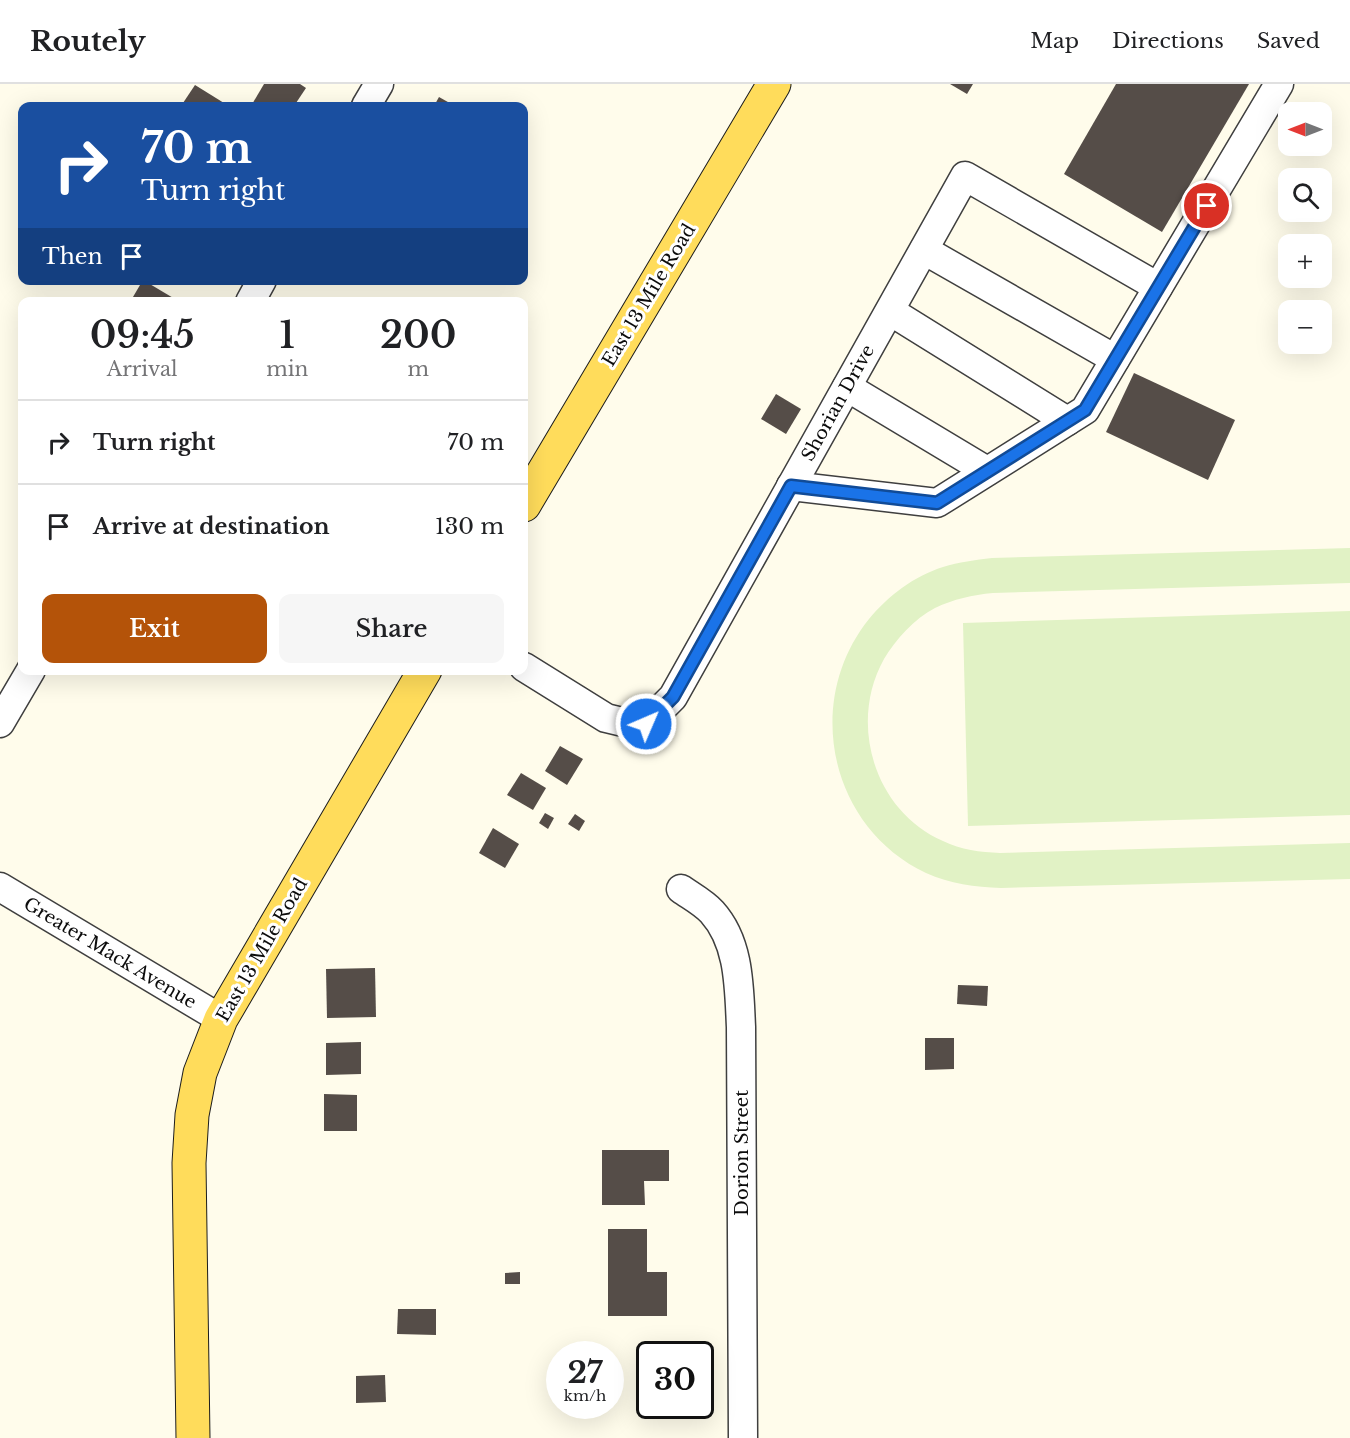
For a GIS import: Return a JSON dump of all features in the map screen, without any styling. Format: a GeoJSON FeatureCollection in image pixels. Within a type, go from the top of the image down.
{"type":"FeatureCollection","features":[{"type":"Feature","properties":{"kind":"main road","name":"East 13 Mile Road"},"geometry":{"type":"LineString","coordinates":[[528,498],[774,84]]}},
{"type":"Feature","properties":{"kind":"main road","name":"East 13 Mile Road"},"geometry":{"type":"LineString","coordinates":[[193,1438],[189,1163],[192,1115],[200,1073],[221,1019],[422,675]]}},
{"type":"Feature","properties":{"kind":"street"},"geometry":{"type":"LineString","coordinates":[[368,102],[379,84]]}},
{"type":"Feature","properties":{"kind":"street"},"geometry":{"type":"LineString","coordinates":[[791,486],[937,503],[1085,410],[1279,84]]}},
{"type":"Feature","properties":{"kind":"street","name":"Shorian Drive"},"geometry":{"type":"LineString","coordinates":[[528,669],[606,718],[631,723],[646,724],[673,697],[965,176],[1158,287]]}},
{"type":"Feature","properties":{"kind":"street"},"geometry":{"type":"LineString","coordinates":[[924,250],[1115,360]]}},
{"type":"Feature","properties":{"kind":"street"},"geometry":{"type":"LineString","coordinates":[[890,311],[1067,421]]}},
{"type":"Feature","properties":{"kind":"street"},"geometry":{"type":"LineString","coordinates":[[847,387],[987,471]]}},
{"type":"Feature","properties":{"kind":"street"},"geometry":{"type":"LineString","coordinates":[[0,723],[28,675]]}},
{"type":"Feature","properties":{"kind":"street","name":"Dorion Street"},"geometry":{"type":"LineString","coordinates":[[681,890],[711,911],[730,939],[738,971],[741,1039],[743,1438]]}},
{"type":"Feature","properties":{"kind":"street","name":"Greater Mack Avenue"},"geometry":{"type":"LineString","coordinates":[[4,898],[221,1019]]}},
{"type":"Feature","properties":{"kind":"green space"},"geometry":{"type":"Polygon","coordinates":[[[1350,548],[1350,583],[993,593],[949,602],[920,618],[894,644],[884,659],[873,684],[868,710],[869,737],[874,763],[885,787],[900,809],[919,827],[957,847],[1000,853],[1350,843],[1350,879],[1001,888],[963,884],[926,873],[893,852],[867,825],[848,794],[836,760],[832,723],[836,687],[849,652],[869,619],[884,602],[912,581],[932,571],[967,561],[992,558],[1350,548]]]}},
{"type":"Feature","properties":{"kind":"green space"},"geometry":{"type":"Polygon","coordinates":[[[1350,611],[1350,815],[968,826],[963,623],[1350,611]]]}},
{"type":"Feature","properties":{"kind":"building"},"geometry":{"type":"Polygon","coordinates":[[[264,84],[300,84],[306,88],[297,102],[253,102],[264,84]]]}},
{"type":"Feature","properties":{"kind":"building"},"geometry":{"type":"Polygon","coordinates":[[[950,84],[973,84],[967,94],[950,84]]]}},
{"type":"Feature","properties":{"kind":"building"},"geometry":{"type":"Polygon","coordinates":[[[1116,84],[1249,84],[1162,232],[1064,174],[1116,84]]]}},
{"type":"Feature","properties":{"kind":"building"},"geometry":{"type":"Polygon","coordinates":[[[195,85],[222,102],[184,102],[195,85]]]}},
{"type":"Feature","properties":{"kind":"building"},"geometry":{"type":"Polygon","coordinates":[[[439,97],[448,102],[436,102],[439,97]]]}},
{"type":"Feature","properties":{"kind":"building"},"geometry":{"type":"Polygon","coordinates":[[[140,285],[151,285],[172,297],[133,297],[140,285]]]}},
{"type":"Feature","properties":{"kind":"building"},"geometry":{"type":"Polygon","coordinates":[[[1134,373],[1235,420],[1208,480],[1106,432],[1134,373]]]}},
{"type":"Feature","properties":{"kind":"building"},"geometry":{"type":"Polygon","coordinates":[[[776,394],[801,409],[786,434],[761,419],[776,394]]]}},
{"type":"Feature","properties":{"kind":"building"},"geometry":{"type":"Polygon","coordinates":[[[560,746],[583,759],[567,785],[545,771],[560,746]]]}},
{"type":"Feature","properties":{"kind":"building"},"geometry":{"type":"Polygon","coordinates":[[[521,773],[546,788],[533,810],[507,795],[521,773]]]}},
{"type":"Feature","properties":{"kind":"building"},"geometry":{"type":"Polygon","coordinates":[[[545,813],[554,818],[548,829],[539,823],[545,813]]]}},
{"type":"Feature","properties":{"kind":"building"},"geometry":{"type":"Polygon","coordinates":[[[575,814],[585,821],[579,831],[568,824],[575,814]]]}},
{"type":"Feature","properties":{"kind":"building"},"geometry":{"type":"Polygon","coordinates":[[[493,828],[519,844],[505,868],[479,853],[493,828]]]}},
{"type":"Feature","properties":{"kind":"building"},"geometry":{"type":"Polygon","coordinates":[[[375,968],[376,1017],[327,1018],[326,969],[375,968]]]}},
{"type":"Feature","properties":{"kind":"building"},"geometry":{"type":"Polygon","coordinates":[[[958,985],[988,986],[987,1006],[957,1004],[958,985]]]}},
{"type":"Feature","properties":{"kind":"building"},"geometry":{"type":"Polygon","coordinates":[[[925,1038],[954,1038],[954,1069],[925,1070],[925,1038]]]}},
{"type":"Feature","properties":{"kind":"building"},"geometry":{"type":"Polygon","coordinates":[[[361,1042],[361,1074],[326,1075],[326,1043],[361,1042]]]}},
{"type":"Feature","properties":{"kind":"building"},"geometry":{"type":"Polygon","coordinates":[[[324,1094],[357,1095],[357,1131],[324,1131],[324,1094]]]}},
{"type":"Feature","properties":{"kind":"building"},"geometry":{"type":"Polygon","coordinates":[[[602,1150],[669,1150],[669,1181],[644,1181],[645,1205],[602,1205],[602,1150]]]}},
{"type":"Feature","properties":{"kind":"building"},"geometry":{"type":"Polygon","coordinates":[[[608,1229],[647,1229],[647,1272],[667,1272],[667,1316],[608,1316],[608,1229]]]}},
{"type":"Feature","properties":{"kind":"building"},"geometry":{"type":"Polygon","coordinates":[[[520,1272],[520,1284],[505,1284],[505,1273],[520,1272]]]}},
{"type":"Feature","properties":{"kind":"building"},"geometry":{"type":"Polygon","coordinates":[[[398,1309],[436,1309],[436,1335],[397,1334],[398,1309]]]}},
{"type":"Feature","properties":{"kind":"building"},"geometry":{"type":"Polygon","coordinates":[[[385,1375],[386,1402],[356,1403],[356,1376],[385,1375]]]}},
{"type":"Feature","properties":{"kind":"route"},"geometry":{"type":"LineString","coordinates":[[646,724],[673,697],[791,486],[937,503],[1085,410],[1207,206]]}}]}
